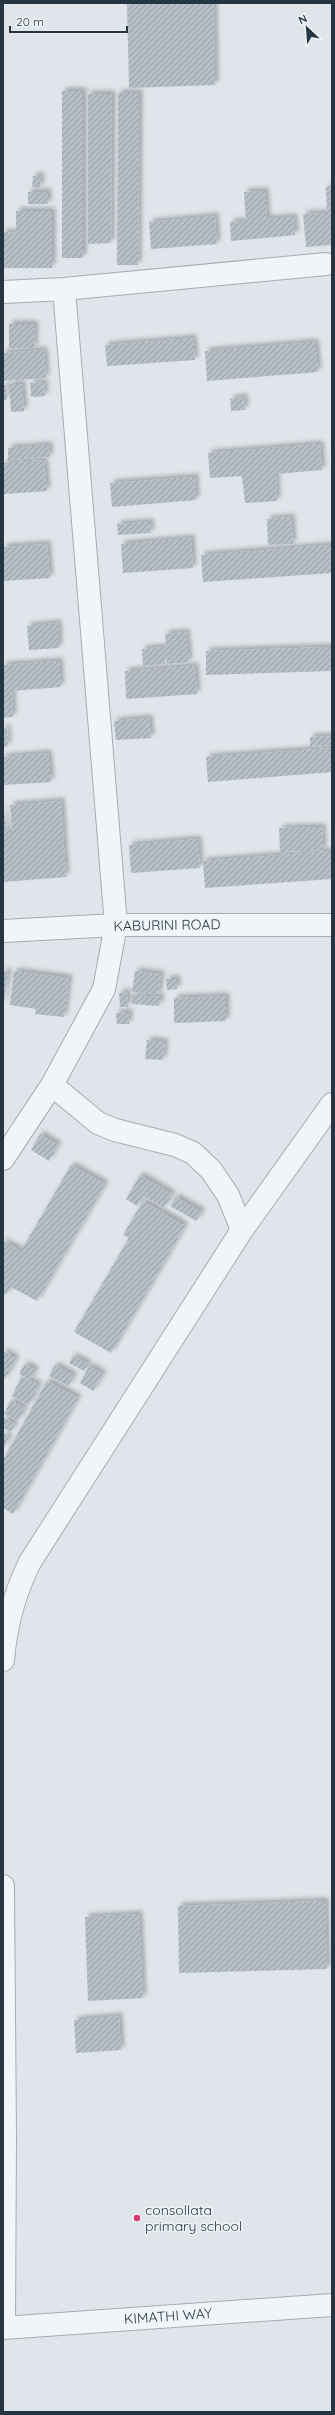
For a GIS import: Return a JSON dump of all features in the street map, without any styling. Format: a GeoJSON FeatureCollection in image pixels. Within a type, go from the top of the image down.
{"type":"FeatureCollection","features":[{"type":"Feature","properties":{"kind":"street"},"geometry":{"type":"LineString","coordinates":[[3,292],[64,289],[326,264]]}},
{"type":"Feature","properties":{"kind":"street"},"geometry":{"type":"LineString","coordinates":[[3,1159],[52,1084],[104,989],[116,925],[64,289]]}},
{"type":"Feature","properties":{"kind":"street","name":"KABURINI ROAD"},"geometry":{"type":"LineString","coordinates":[[3,931],[116,925],[332,925]]}},
{"type":"Feature","properties":{"kind":"street"},"geometry":{"type":"LineString","coordinates":[[52,1084],[98,1122],[115,1130],[175,1145],[193,1153],[211,1170],[228,1195],[242,1230]]}},
{"type":"Feature","properties":{"kind":"street"},"geometry":{"type":"LineString","coordinates":[[3,1660],[10,1584],[30,1562],[242,1230],[332,1104]]}},
{"type":"Feature","properties":{"kind":"street"},"geometry":{"type":"LineString","coordinates":[[3,1886],[3,2328]]}},
{"type":"Feature","properties":{"kind":"street","name":"KIMATHI WAY"},"geometry":{"type":"LineString","coordinates":[[3,2328],[332,2305]]}},
{"type":"Feature","properties":{"kind":"building"},"geometry":{"type":"Polygon","coordinates":[[[127,3],[214,3],[215,85],[129,88],[127,3]]]}},
{"type":"Feature","properties":{"kind":"building"},"geometry":{"type":"Polygon","coordinates":[[[62,91],[83,91],[83,258],[62,258],[62,91]]]}},
{"type":"Feature","properties":{"kind":"building"},"geometry":{"type":"Polygon","coordinates":[[[118,93],[139,93],[138,265],[117,265],[118,93]]]}},
{"type":"Feature","properties":{"kind":"building"},"geometry":{"type":"Polygon","coordinates":[[[88,94],[112,94],[111,243],[88,244],[88,94]]]}},
{"type":"Feature","properties":{"kind":"building"},"geometry":{"type":"Polygon","coordinates":[[[33,176],[41,176],[40,188],[32,187],[33,176]]]}},
{"type":"Feature","properties":{"kind":"building"},"geometry":{"type":"Polygon","coordinates":[[[332,186],[332,245],[306,247],[303,214],[327,213],[326,187],[332,186]]]}},
{"type":"Feature","properties":{"kind":"building"},"geometry":{"type":"Polygon","coordinates":[[[265,191],[267,219],[294,217],[295,235],[231,241],[230,222],[246,221],[244,192],[265,191]]]}},
{"type":"Feature","properties":{"kind":"building"},"geometry":{"type":"Polygon","coordinates":[[[28,192],[48,192],[48,204],[28,204],[28,192]]]}},
{"type":"Feature","properties":{"kind":"building"},"geometry":{"type":"Polygon","coordinates":[[[16,211],[52,211],[52,268],[3,268],[3,232],[16,233],[16,211]]]}},
{"type":"Feature","properties":{"kind":"building"},"geometry":{"type":"Polygon","coordinates":[[[215,216],[217,244],[151,249],[149,222],[215,216]]]}},
{"type":"Feature","properties":{"kind":"building"},"geometry":{"type":"Polygon","coordinates":[[[9,324],[35,324],[34,348],[9,348],[9,324]]]}},
{"type":"Feature","properties":{"kind":"building"},"geometry":{"type":"Polygon","coordinates":[[[193,338],[195,360],[107,366],[105,345],[193,338]]]}},
{"type":"Feature","properties":{"kind":"building"},"geometry":{"type":"Polygon","coordinates":[[[315,342],[318,372],[207,381],[205,351],[315,342]]]}},
{"type":"Feature","properties":{"kind":"building"},"geometry":{"type":"Polygon","coordinates":[[[44,350],[46,378],[3,381],[3,353],[44,350]]]}},
{"type":"Feature","properties":{"kind":"building"},"geometry":{"type":"Polygon","coordinates":[[[44,382],[45,396],[31,397],[30,383],[44,382]]]}},
{"type":"Feature","properties":{"kind":"building"},"geometry":{"type":"Polygon","coordinates":[[[9,384],[22,384],[24,411],[11,412],[9,384]]]}},
{"type":"Feature","properties":{"kind":"building"},"geometry":{"type":"Polygon","coordinates":[[[3,385],[6,385],[7,400],[3,400],[3,385]]]}},
{"type":"Feature","properties":{"kind":"building"},"geometry":{"type":"Polygon","coordinates":[[[244,397],[245,410],[231,411],[230,399],[244,397]]]}},
{"type":"Feature","properties":{"kind":"building"},"geometry":{"type":"Polygon","coordinates":[[[320,444],[322,470],[276,474],[277,501],[245,503],[242,476],[210,478],[208,453],[320,444]]]}},
{"type":"Feature","properties":{"kind":"building"},"geometry":{"type":"Polygon","coordinates":[[[49,445],[50,457],[8,460],[8,448],[49,445]]]}},
{"type":"Feature","properties":{"kind":"building"},"geometry":{"type":"Polygon","coordinates":[[[44,460],[47,491],[3,494],[3,463],[44,460]]]}},
{"type":"Feature","properties":{"kind":"building"},"geometry":{"type":"Polygon","coordinates":[[[195,477],[196,500],[112,507],[110,483],[195,477]]]}},
{"type":"Feature","properties":{"kind":"building"},"geometry":{"type":"Polygon","coordinates":[[[291,517],[293,544],[268,545],[267,519],[291,517]]]}},
{"type":"Feature","properties":{"kind":"building"},"geometry":{"type":"Polygon","coordinates":[[[150,522],[151,533],[118,535],[117,524],[150,522]]]}},
{"type":"Feature","properties":{"kind":"building"},"geometry":{"type":"Polygon","coordinates":[[[191,538],[193,568],[123,573],[121,544],[191,538]]]}},
{"type":"Feature","properties":{"kind":"building"},"geometry":{"type":"Polygon","coordinates":[[[47,544],[50,578],[3,581],[3,547],[47,544]]]}},
{"type":"Feature","properties":{"kind":"building"},"geometry":{"type":"Polygon","coordinates":[[[332,545],[332,573],[203,582],[201,555],[332,545]]]}},
{"type":"Feature","properties":{"kind":"building"},"geometry":{"type":"Polygon","coordinates":[[[58,623],[59,648],[29,650],[27,626],[58,623]]]}},
{"type":"Feature","properties":{"kind":"building"},"geometry":{"type":"Polygon","coordinates":[[[186,632],[189,662],[167,664],[165,634],[186,632]]]}},
{"type":"Feature","properties":{"kind":"building"},"geometry":{"type":"Polygon","coordinates":[[[164,647],[165,664],[143,666],[142,649],[164,647]]]}},
{"type":"Feature","properties":{"kind":"building"},"geometry":{"type":"Polygon","coordinates":[[[332,647],[332,671],[206,675],[206,651],[332,647]]]}},
{"type":"Feature","properties":{"kind":"building"},"geometry":{"type":"Polygon","coordinates":[[[59,661],[61,687],[12,691],[13,717],[3,718],[3,665],[59,661]]]}},
{"type":"Feature","properties":{"kind":"building"},"geometry":{"type":"Polygon","coordinates":[[[195,666],[197,694],[126,699],[125,671],[195,666]]]}},
{"type":"Feature","properties":{"kind":"building"},"geometry":{"type":"Polygon","coordinates":[[[149,718],[151,738],[116,740],[114,721],[149,718]]]}},
{"type":"Feature","properties":{"kind":"building"},"geometry":{"type":"Polygon","coordinates":[[[3,728],[7,728],[8,746],[3,747],[3,728]]]}},
{"type":"Feature","properties":{"kind":"building"},"geometry":{"type":"Polygon","coordinates":[[[332,736],[332,745],[310,747],[310,737],[332,736]]]}},
{"type":"Feature","properties":{"kind":"building"},"geometry":{"type":"Polygon","coordinates":[[[332,748],[332,772],[208,782],[206,757],[332,748]]]}},
{"type":"Feature","properties":{"kind":"building"},"geometry":{"type":"Polygon","coordinates":[[[48,753],[51,782],[3,785],[3,757],[48,753]]]}},
{"type":"Feature","properties":{"kind":"building"},"geometry":{"type":"Polygon","coordinates":[[[61,801],[66,877],[3,882],[3,803],[7,832],[12,832],[10,805],[61,801]]]}},
{"type":"Feature","properties":{"kind":"building"},"geometry":{"type":"Polygon","coordinates":[[[322,827],[323,850],[280,852],[279,828],[322,827]]]}},
{"type":"Feature","properties":{"kind":"building"},"geometry":{"type":"Polygon","coordinates":[[[198,839],[200,868],[131,873],[129,845],[198,839]]]}},
{"type":"Feature","properties":{"kind":"building"},"geometry":{"type":"Polygon","coordinates":[[[332,851],[332,879],[205,888],[203,861],[332,851]]]}},
{"type":"Feature","properties":{"kind":"building"},"geometry":{"type":"Polygon","coordinates":[[[3,971],[8,972],[4,1004],[3,1004],[3,971]]]}},
{"type":"Feature","properties":{"kind":"building"},"geometry":{"type":"Polygon","coordinates":[[[14,971],[69,978],[64,1017],[35,1014],[36,1009],[10,1005],[14,971]]]}},
{"type":"Feature","properties":{"kind":"building"},"geometry":{"type":"Polygon","coordinates":[[[135,971],[161,974],[158,995],[132,992],[135,971]]]}},
{"type":"Feature","properties":{"kind":"building"},"geometry":{"type":"Polygon","coordinates":[[[166,979],[177,979],[177,989],[167,990],[166,979]]]}},
{"type":"Feature","properties":{"kind":"building"},"geometry":{"type":"Polygon","coordinates":[[[127,992],[128,1007],[120,1007],[119,993],[127,992]]]}},
{"type":"Feature","properties":{"kind":"building"},"geometry":{"type":"Polygon","coordinates":[[[132,995],[161,997],[159,1006],[132,1004],[132,995]]]}},
{"type":"Feature","properties":{"kind":"building"},"geometry":{"type":"Polygon","coordinates":[[[226,996],[226,1021],[174,1023],[174,998],[226,996]]]}},
{"type":"Feature","properties":{"kind":"building"},"geometry":{"type":"Polygon","coordinates":[[[129,1012],[129,1024],[117,1024],[116,1013],[129,1012]]]}},
{"type":"Feature","properties":{"kind":"building"},"geometry":{"type":"Polygon","coordinates":[[[147,1040],[165,1042],[163,1060],[145,1059],[147,1040]]]}},
{"type":"Feature","properties":{"kind":"building"},"geometry":{"type":"Polygon","coordinates":[[[40,1134],[58,1145],[49,1161],[31,1150],[40,1134]]]}},
{"type":"Feature","properties":{"kind":"building"},"geometry":{"type":"Polygon","coordinates":[[[71,1165],[105,1184],[37,1301],[11,1287],[6,1295],[3,1293],[3,1241],[21,1251],[71,1165]]]}},
{"type":"Feature","properties":{"kind":"building"},"geometry":{"type":"Polygon","coordinates":[[[140,1175],[172,1194],[164,1208],[143,1196],[137,1206],[126,1199],[140,1175]]]}},
{"type":"Feature","properties":{"kind":"building"},"geometry":{"type":"Polygon","coordinates":[[[176,1197],[202,1212],[196,1221],[170,1206],[176,1197]]]}},
{"type":"Feature","properties":{"kind":"building"},"geometry":{"type":"Polygon","coordinates":[[[143,1201],[185,1226],[111,1353],[74,1332],[129,1238],[123,1235],[143,1201]]]}},
{"type":"Feature","properties":{"kind":"building"},"geometry":{"type":"Polygon","coordinates":[[[3,1351],[16,1359],[3,1382],[3,1351]]]}},
{"type":"Feature","properties":{"kind":"building"},"geometry":{"type":"Polygon","coordinates":[[[73,1356],[88,1364],[84,1371],[69,1363],[73,1356]]]}},
{"type":"Feature","properties":{"kind":"building"},"geometry":{"type":"Polygon","coordinates":[[[25,1364],[36,1370],[30,1380],[19,1374],[25,1364]]]}},
{"type":"Feature","properties":{"kind":"building"},"geometry":{"type":"Polygon","coordinates":[[[55,1365],[74,1376],[68,1386],[49,1376],[55,1365]]]}},
{"type":"Feature","properties":{"kind":"building"},"geometry":{"type":"Polygon","coordinates":[[[89,1366],[103,1374],[93,1391],[80,1383],[89,1366]]]}},
{"type":"Feature","properties":{"kind":"building"},"geometry":{"type":"Polygon","coordinates":[[[21,1377],[39,1385],[29,1405],[12,1396],[21,1377]]]}},
{"type":"Feature","properties":{"kind":"building"},"geometry":{"type":"Polygon","coordinates":[[[47,1381],[78,1398],[13,1514],[3,1508],[3,1460],[47,1381]]]}},
{"type":"Feature","properties":{"kind":"building"},"geometry":{"type":"Polygon","coordinates":[[[11,1400],[25,1408],[18,1421],[4,1414],[11,1400]]]}},
{"type":"Feature","properties":{"kind":"building"},"geometry":{"type":"Polygon","coordinates":[[[3,1417],[15,1424],[11,1432],[3,1428],[3,1417]]]}},
{"type":"Feature","properties":{"kind":"building"},"geometry":{"type":"Polygon","coordinates":[[[3,1433],[9,1437],[3,1450],[3,1433]]]}},
{"type":"Feature","properties":{"kind":"building"},"geometry":{"type":"Polygon","coordinates":[[[325,1901],[327,1969],[179,1973],[178,1906],[325,1901]]]}},
{"type":"Feature","properties":{"kind":"building"},"geometry":{"type":"Polygon","coordinates":[[[139,1914],[143,1998],[88,2001],[85,1917],[139,1914]]]}},
{"type":"Feature","properties":{"kind":"building"},"geometry":{"type":"Polygon","coordinates":[[[119,2016],[121,2050],[76,2053],[74,2020],[119,2016]]]}},
{"type":"Feature","properties":{"kind":"place","name":"consollata primary school"},"geometry":{"type":"Point","coordinates":[137,2218]}}]}
